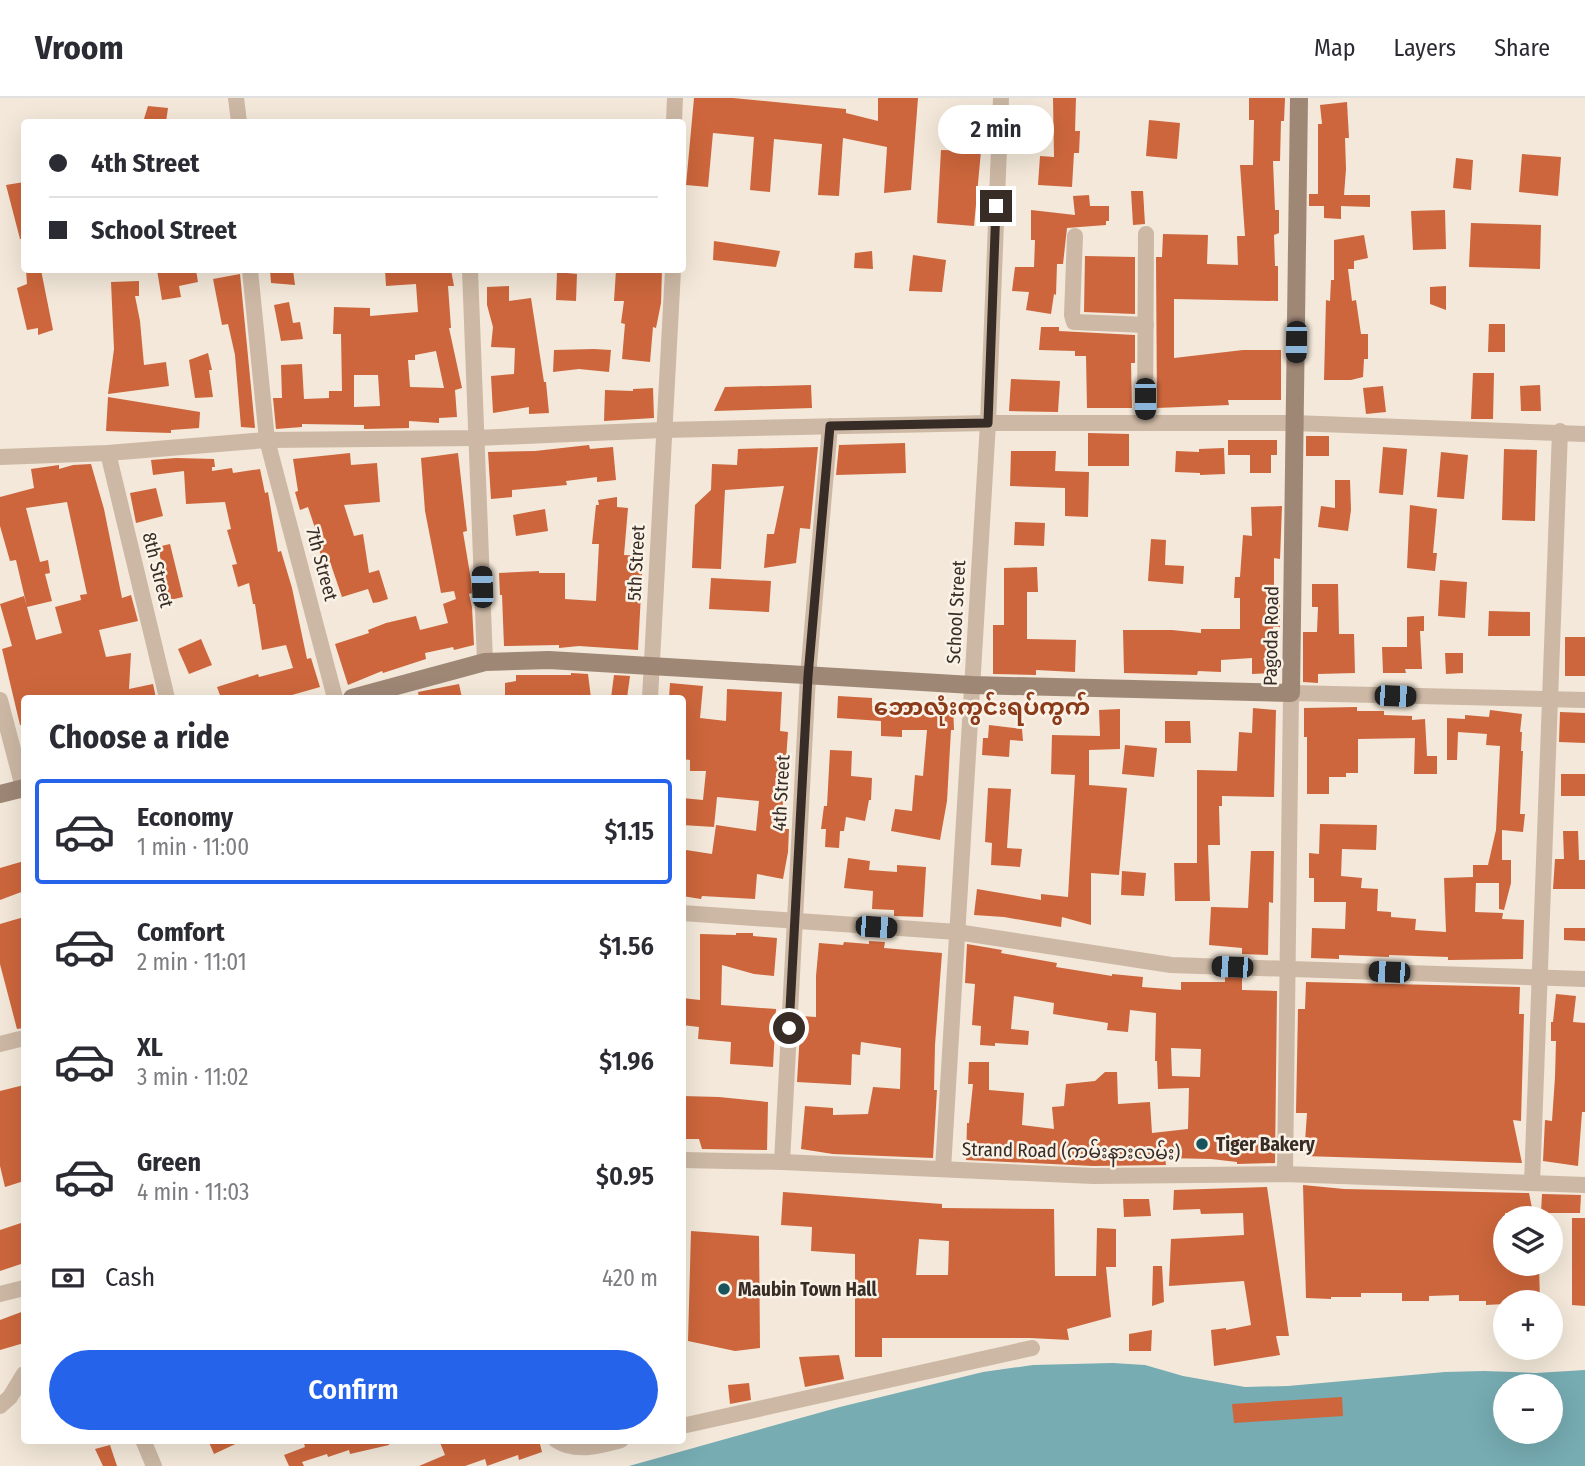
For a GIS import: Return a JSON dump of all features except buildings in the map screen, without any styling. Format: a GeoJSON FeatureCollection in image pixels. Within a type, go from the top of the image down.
{"type":"FeatureCollection","features":[{"type":"Feature","properties":{"kind":"main road","name":"Pagoda Road"},"geometry":{"type":"LineString","coordinates":[[1291,693],[1299,98]]}},
{"type":"Feature","properties":{"kind":"main road"},"geometry":{"type":"LineString","coordinates":[[363,695],[485,662],[549,660],[972,685],[1291,693]]}},
{"type":"Feature","properties":{"kind":"main road"},"geometry":{"type":"LineString","coordinates":[[0,794],[21,790]]}},
{"type":"Feature","properties":{"kind":"street"},"geometry":{"type":"LineString","coordinates":[[236,98],[239,119]]}},
{"type":"Feature","properties":{"kind":"street"},"geometry":{"type":"LineString","coordinates":[[674,98],[674,119]]}},
{"type":"Feature","properties":{"kind":"street","name":"School Street"},"geometry":{"type":"LineString","coordinates":[[943,1169],[988,423],[1001,98]]}},
{"type":"Feature","properties":{"kind":"street"},"geometry":{"type":"LineString","coordinates":[[1145,423],[1146,234]]}},
{"type":"Feature","properties":{"kind":"street"},"geometry":{"type":"LineString","coordinates":[[1074,236],[1074,322],[1146,325]]}},
{"type":"Feature","properties":{"kind":"street","name":"7th Street"},"geometry":{"type":"LineString","coordinates":[[250,273],[267,440],[334,695]]}},
{"type":"Feature","properties":{"kind":"street"},"geometry":{"type":"LineString","coordinates":[[470,273],[485,662]]}},
{"type":"Feature","properties":{"kind":"street","name":"5th Street"},"geometry":{"type":"LineString","coordinates":[[650,695],[673,273]]}},
{"type":"Feature","properties":{"kind":"street"},"geometry":{"type":"LineString","coordinates":[[0,457],[108,453],[267,440],[476,438],[663,430],[988,423],[1294,423],[1585,433]]}},
{"type":"Feature","properties":{"kind":"street","name":"4th Street"},"geometry":{"type":"LineString","coordinates":[[782,1162],[808,676],[830,426]]}},
{"type":"Feature","properties":{"kind":"street"},"geometry":{"type":"LineString","coordinates":[[1532,1183],[1560,431]]}},
{"type":"Feature","properties":{"kind":"street","name":"8th Street"},"geometry":{"type":"LineString","coordinates":[[108,453],[166,695]]}},
{"type":"Feature","properties":{"kind":"street"},"geometry":{"type":"LineString","coordinates":[[1291,693],[1585,700]]}},
{"type":"Feature","properties":{"kind":"street","name":"Pagoda Road"},"geometry":{"type":"LineString","coordinates":[[1285,1174],[1291,693]]}},
{"type":"Feature","properties":{"kind":"street"},"geometry":{"type":"LineString","coordinates":[[0,700],[21,778]]}},
{"type":"Feature","properties":{"kind":"street"},"geometry":{"type":"LineString","coordinates":[[686,913],[957,932],[1171,965],[1585,979]]}},
{"type":"Feature","properties":{"kind":"street"},"geometry":{"type":"LineString","coordinates":[[0,1044],[21,1039]]}},
{"type":"Feature","properties":{"kind":"street","name":"Strand Road (ကမ်းနားလမ်း)"},"geometry":{"type":"LineString","coordinates":[[686,1160],[1093,1176],[1285,1174],[1585,1185]]}},
{"type":"Feature","properties":{"kind":"street"},"geometry":{"type":"LineString","coordinates":[[0,1294],[21,1289]]}},
{"type":"Feature","properties":{"kind":"street"},"geometry":{"type":"LineString","coordinates":[[686,1425],[1032,1348]]}},
{"type":"Feature","properties":{"kind":"street"},"geometry":{"type":"LineString","coordinates":[[0,1406],[21,1379]]}},
{"type":"Feature","properties":{"kind":"street"},"geometry":{"type":"LineString","coordinates":[[145,1444],[154,1466]]}},
{"type":"Feature","properties":{"kind":"street"},"geometry":{"type":"LineString","coordinates":[[562,1444],[566,1447],[595,1447],[606,1444]]}},
{"type":"Feature","properties":{"kind":"water"},"geometry":{"type":"Polygon","coordinates":[[[1113,1363],[1145,1365],[1183,1376],[1245,1387],[1288,1386],[1445,1372],[1536,1373],[1585,1370],[1585,1466],[629,1466],[840,1407],[983,1372],[1033,1365],[1113,1363]]]}},
{"type":"Feature","properties":{"kind":"place","name":"Tiger Bakery"},"geometry":{"type":"Point","coordinates":[1202,1144]}},
{"type":"Feature","properties":{"kind":"place","name":"Maubin Town Hall"},"geometry":{"type":"Point","coordinates":[724,1289]}},
{"type":"Feature","properties":{"kind":"district","name":"ဘောလုံးကွင်းရပ်ကွက်"},"geometry":{"type":"Point","coordinates":[982,707]}},
{"type":"Feature","properties":{"kind":"route"},"geometry":{"type":"LineString","coordinates":[[789,1028],[808,676],[830,426],[988,423],[996,206]]}}]}
